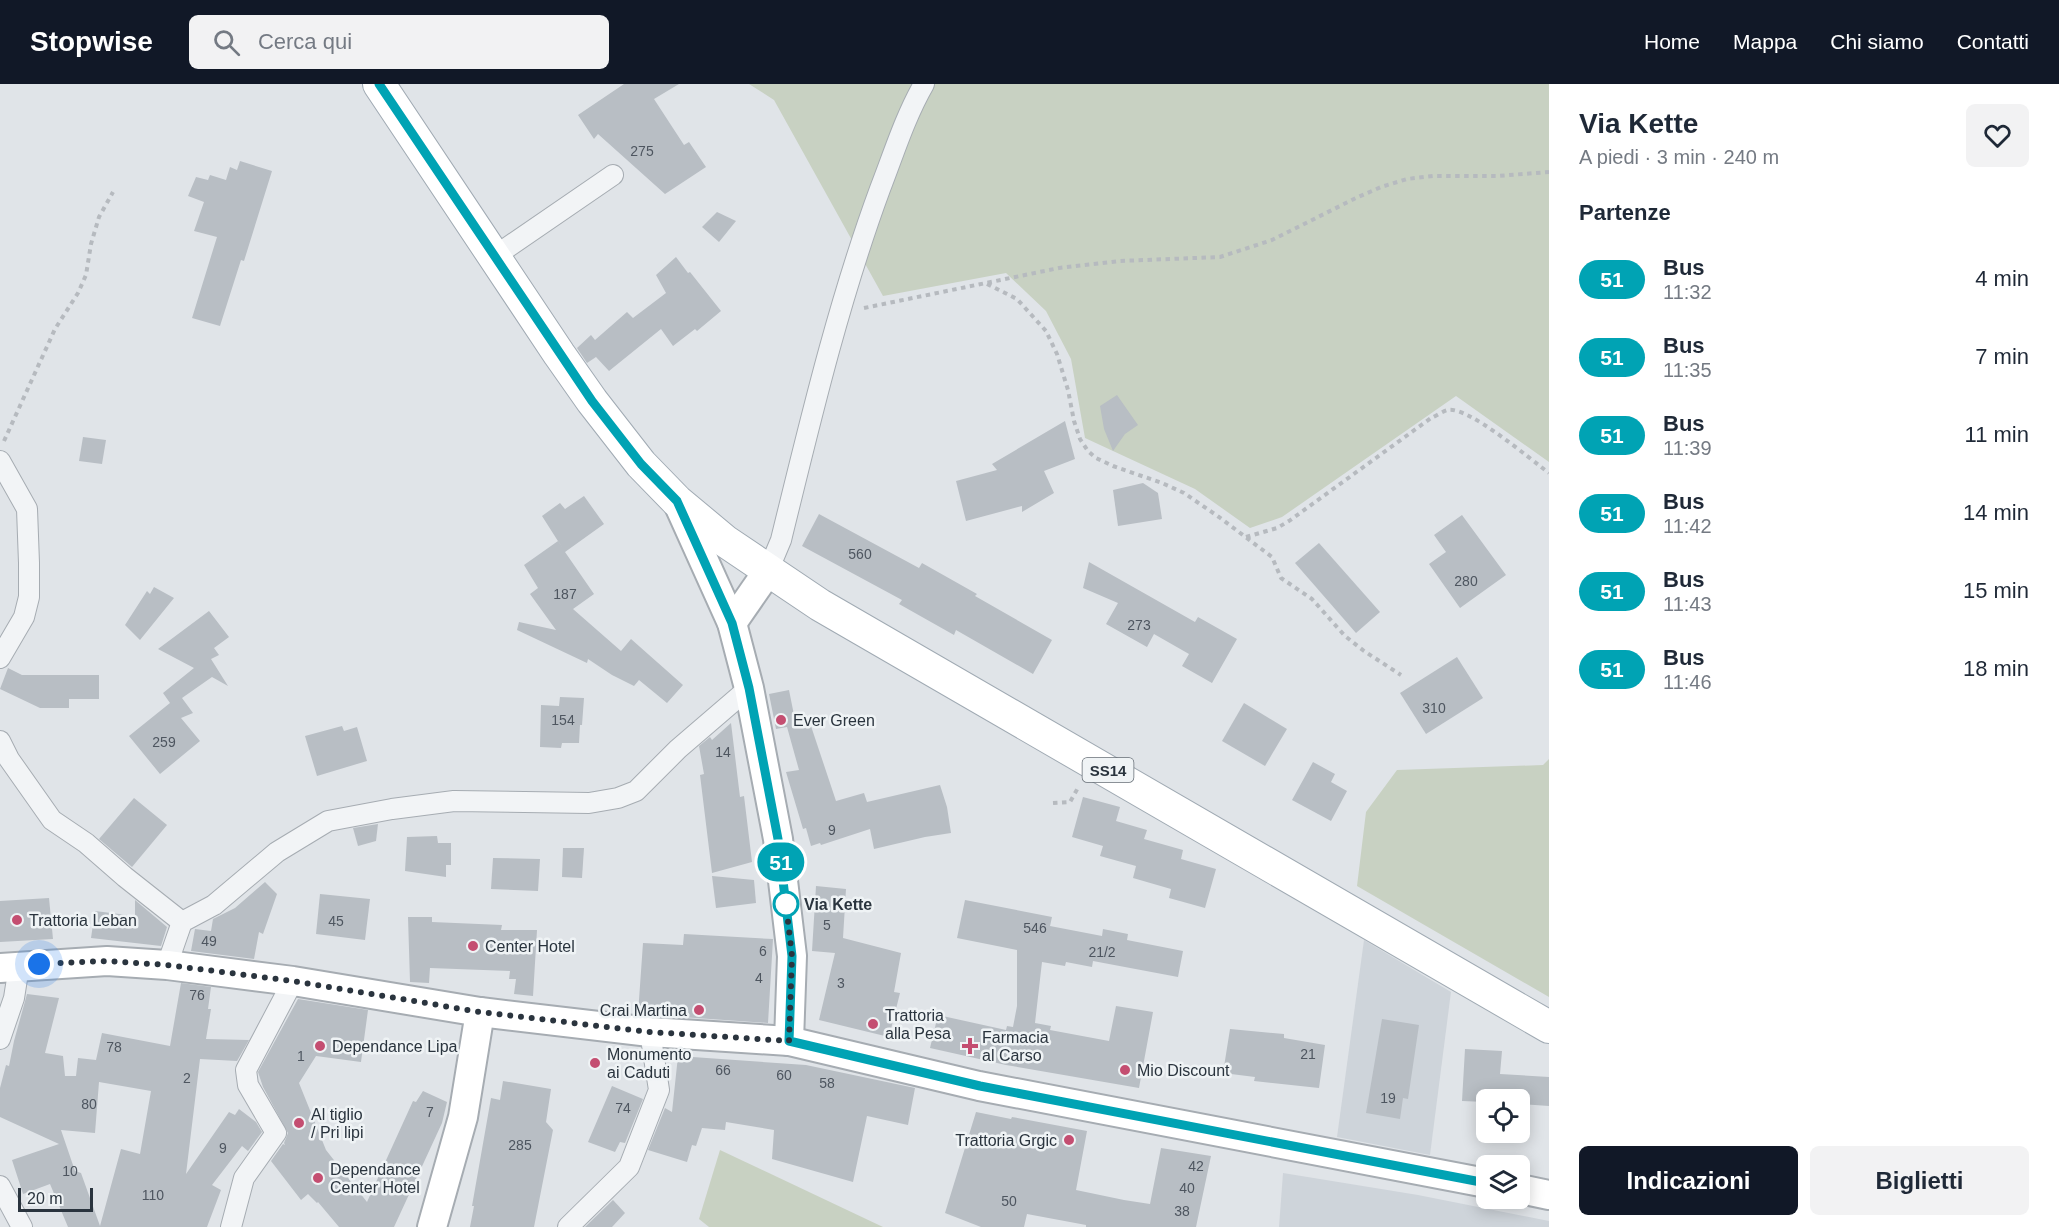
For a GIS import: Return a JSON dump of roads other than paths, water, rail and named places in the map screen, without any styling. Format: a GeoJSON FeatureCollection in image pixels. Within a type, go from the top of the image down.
{"type":"FeatureCollection","features":[{"type":"Feature","properties":{"kind":"main road","name":"SS14"},"geometry":{"type":"LineString","coordinates":[[379,84],[592,401],[641,464],[677,501],[725,541],[830,610],[1549,1027]]}},
{"type":"Feature","properties":{"kind":"main road"},"geometry":{"type":"LineString","coordinates":[[677,501],[732,623],[749,688],[778,839],[792,956],[789,1041]]}},
{"type":"Feature","properties":{"kind":"main road"},"geometry":{"type":"LineString","coordinates":[[732,623],[768,571]]}},
{"type":"Feature","properties":{"kind":"main road"},"geometry":{"type":"LineString","coordinates":[[10,967],[107,961],[167,965],[293,981],[480,1012],[650,1032],[789,1041],[980,1086],[1476,1181]]}},
{"type":"Feature","properties":{"kind":"main road"},"geometry":{"type":"LineString","coordinates":[[432,1227],[463,1117],[480,1012]]}},
{"type":"Feature","properties":{"kind":"main road"},"geometry":{"type":"LineString","coordinates":[[1530,1191],[1549,1194]]}},
{"type":"Feature","properties":{"kind":"street"},"geometry":{"type":"LineString","coordinates":[[768,571],[781,540],[840,311],[862,237],[910,108],[924,84]]}},
{"type":"Feature","properties":{"kind":"street"},"geometry":{"type":"LineString","coordinates":[[495,256],[613,176]]}},
{"type":"Feature","properties":{"kind":"street"},"geometry":{"type":"LineString","coordinates":[[0,461],[27,509],[29,597],[24,617],[0,658]]}},
{"type":"Feature","properties":{"kind":"street"},"geometry":{"type":"LineString","coordinates":[[167,965],[182,922],[214,904],[278,852],[328,821],[392,808],[454,801],[589,803],[618,798],[636,792],[678,749],[749,688]]}},
{"type":"Feature","properties":{"kind":"street"},"geometry":{"type":"LineString","coordinates":[[0,741],[9,759],[52,820],[86,843],[182,922]]}},
{"type":"Feature","properties":{"kind":"street"},"geometry":{"type":"LineString","coordinates":[[0,1039],[14,998],[10,967]]}},
{"type":"Feature","properties":{"kind":"street"},"geometry":{"type":"LineString","coordinates":[[231,1227],[244,1178],[276,1133],[248,1085],[246,1070],[293,981]]}},
{"type":"Feature","properties":{"kind":"street"},"geometry":{"type":"LineString","coordinates":[[568,1227],[629,1167],[659,1090],[650,1032]]}},
{"type":"Feature","properties":{"kind":"street"},"geometry":{"type":"LineString","coordinates":[[0,1186],[22,1227]]}},
{"type":"Feature","properties":{"kind":"place","name":"Ever Green"},"geometry":{"type":"Point","coordinates":[781,720]}},
{"type":"Feature","properties":{"kind":"place","name":"Via Kette"},"geometry":{"type":"Point","coordinates":[786,904]}},
{"type":"Feature","properties":{"kind":"place","name":"Trattoria Leban"},"geometry":{"type":"Point","coordinates":[17,920]}},
{"type":"Feature","properties":{"kind":"place","name":"Center Hotel"},"geometry":{"type":"Point","coordinates":[473,946]}},
{"type":"Feature","properties":{"kind":"place","name":"Crai Martina"},"geometry":{"type":"Point","coordinates":[699,1010]}},
{"type":"Feature","properties":{"kind":"place","name":"Trattoria alla Pesa"},"geometry":{"type":"Point","coordinates":[873,1024]}},
{"type":"Feature","properties":{"kind":"place","name":"Dependance Lipa"},"geometry":{"type":"Point","coordinates":[320,1046]}},
{"type":"Feature","properties":{"kind":"place","name":"Farmacia al Carso"},"geometry":{"type":"Point","coordinates":[970,1046]}},
{"type":"Feature","properties":{"kind":"place","name":"Monumento ai Caduti"},"geometry":{"type":"Point","coordinates":[595,1063]}},
{"type":"Feature","properties":{"kind":"place","name":"Mio Discount"},"geometry":{"type":"Point","coordinates":[1125,1070]}},
{"type":"Feature","properties":{"kind":"place","name":"Al tiglio / Pri lipi"},"geometry":{"type":"Point","coordinates":[299,1123]}},
{"type":"Feature","properties":{"kind":"place","name":"Trattoria Grgic"},"geometry":{"type":"Point","coordinates":[1069,1140]}},
{"type":"Feature","properties":{"kind":"place","name":"Dependance Center Hotel"},"geometry":{"type":"Point","coordinates":[318,1178]}}]}
